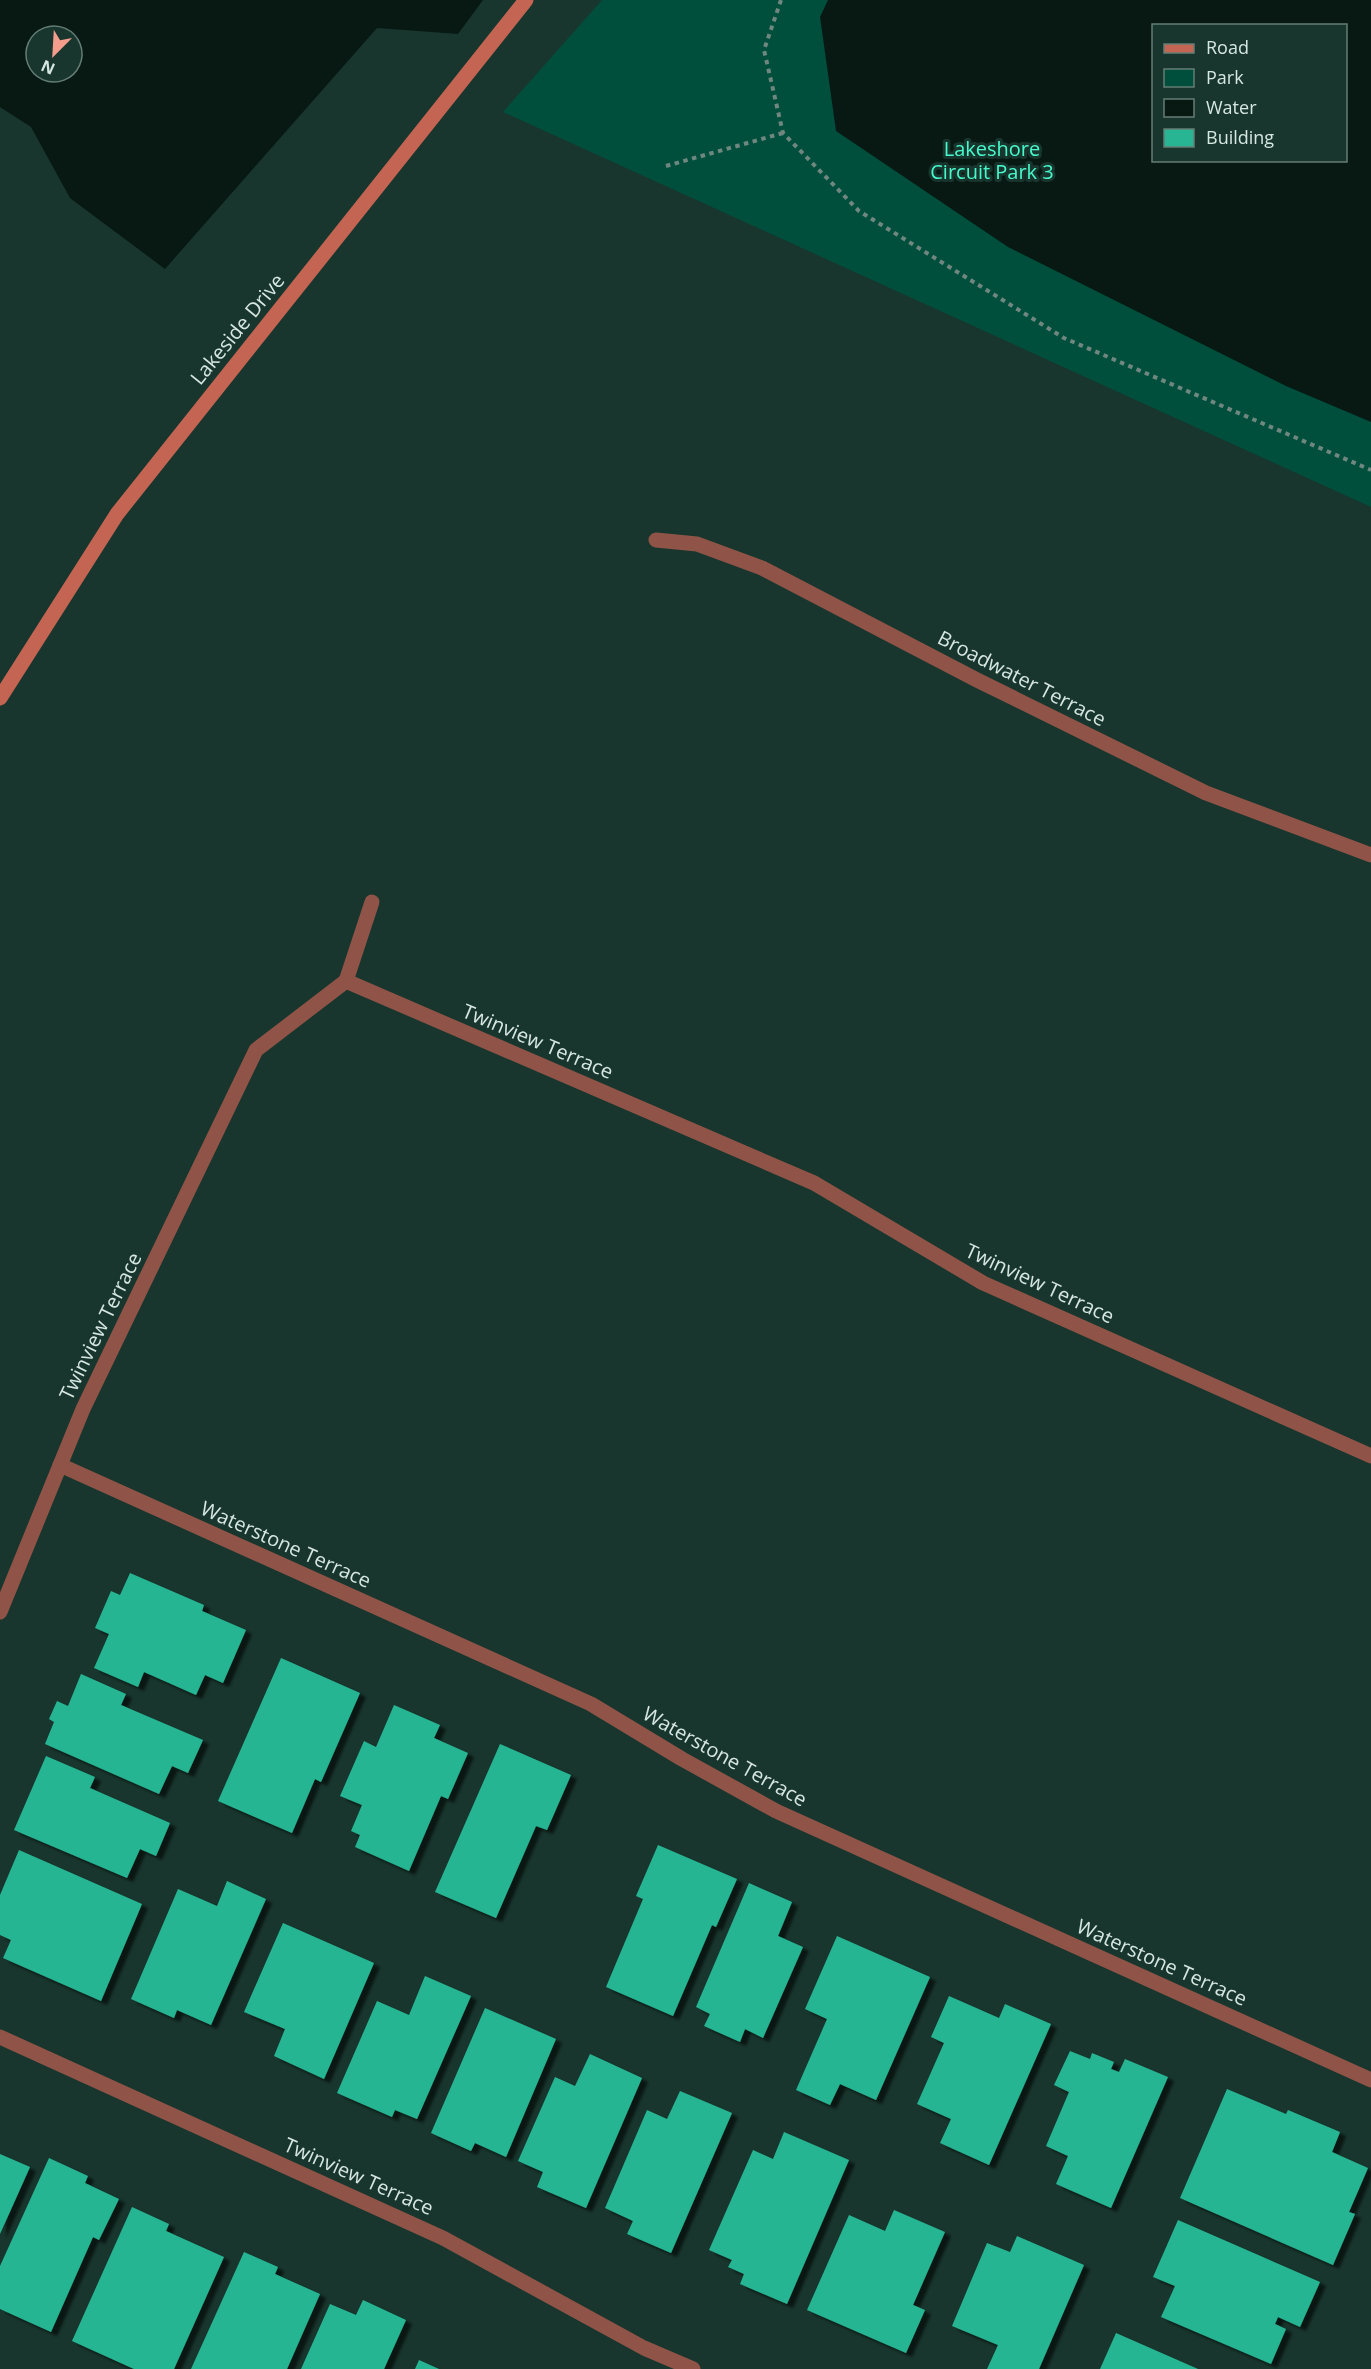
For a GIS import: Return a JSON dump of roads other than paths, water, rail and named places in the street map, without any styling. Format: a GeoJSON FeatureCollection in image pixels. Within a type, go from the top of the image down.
{"type":"FeatureCollection","features":[{"type":"Feature","properties":{"kind":"street","name":"Lakeside Drive"},"geometry":{"type":"LineString","coordinates":[[0,698],[117,514],[526,0]]}},
{"type":"Feature","properties":{"kind":"street","name":"Broadwater Terrace"},"geometry":{"type":"LineString","coordinates":[[656,540],[698,544],[762,568],[977,680],[1206,793],[1371,855]]}},
{"type":"Feature","properties":{"kind":"street"},"geometry":{"type":"LineString","coordinates":[[346,981],[372,902]]}},
{"type":"Feature","properties":{"kind":"street","name":"Twinview Terrace"},"geometry":{"type":"LineString","coordinates":[[0,1612],[83,1409],[256,1050],[346,981],[814,1183],[983,1283],[1371,1456]]}},
{"type":"Feature","properties":{"kind":"street","name":"Waterstone Terrace"},"geometry":{"type":"LineString","coordinates":[[60,1465],[591,1704],[682,1759],[776,1811],[1371,2080]]}},
{"type":"Feature","properties":{"kind":"street","name":"Twinview Terrace"},"geometry":{"type":"LineString","coordinates":[[0,2037],[443,2238],[644,2348],[693,2369]]}},
{"type":"Feature","properties":{"kind":"water"},"geometry":{"type":"Polygon","coordinates":[[[0,0],[483,0],[458,34],[377,28],[165,269],[70,198],[31,127],[0,107],[0,0]]]}},
{"type":"Feature","properties":{"kind":"water"},"geometry":{"type":"Polygon","coordinates":[[[828,0],[1371,0],[1371,422],[1286,386],[1008,247],[836,131],[820,17],[828,0]]]}},
{"type":"Feature","properties":{"kind":"park label","name":"Lakeshore Circuit Park 3"},"geometry":{"type":"Point","coordinates":[992,160]}}]}
